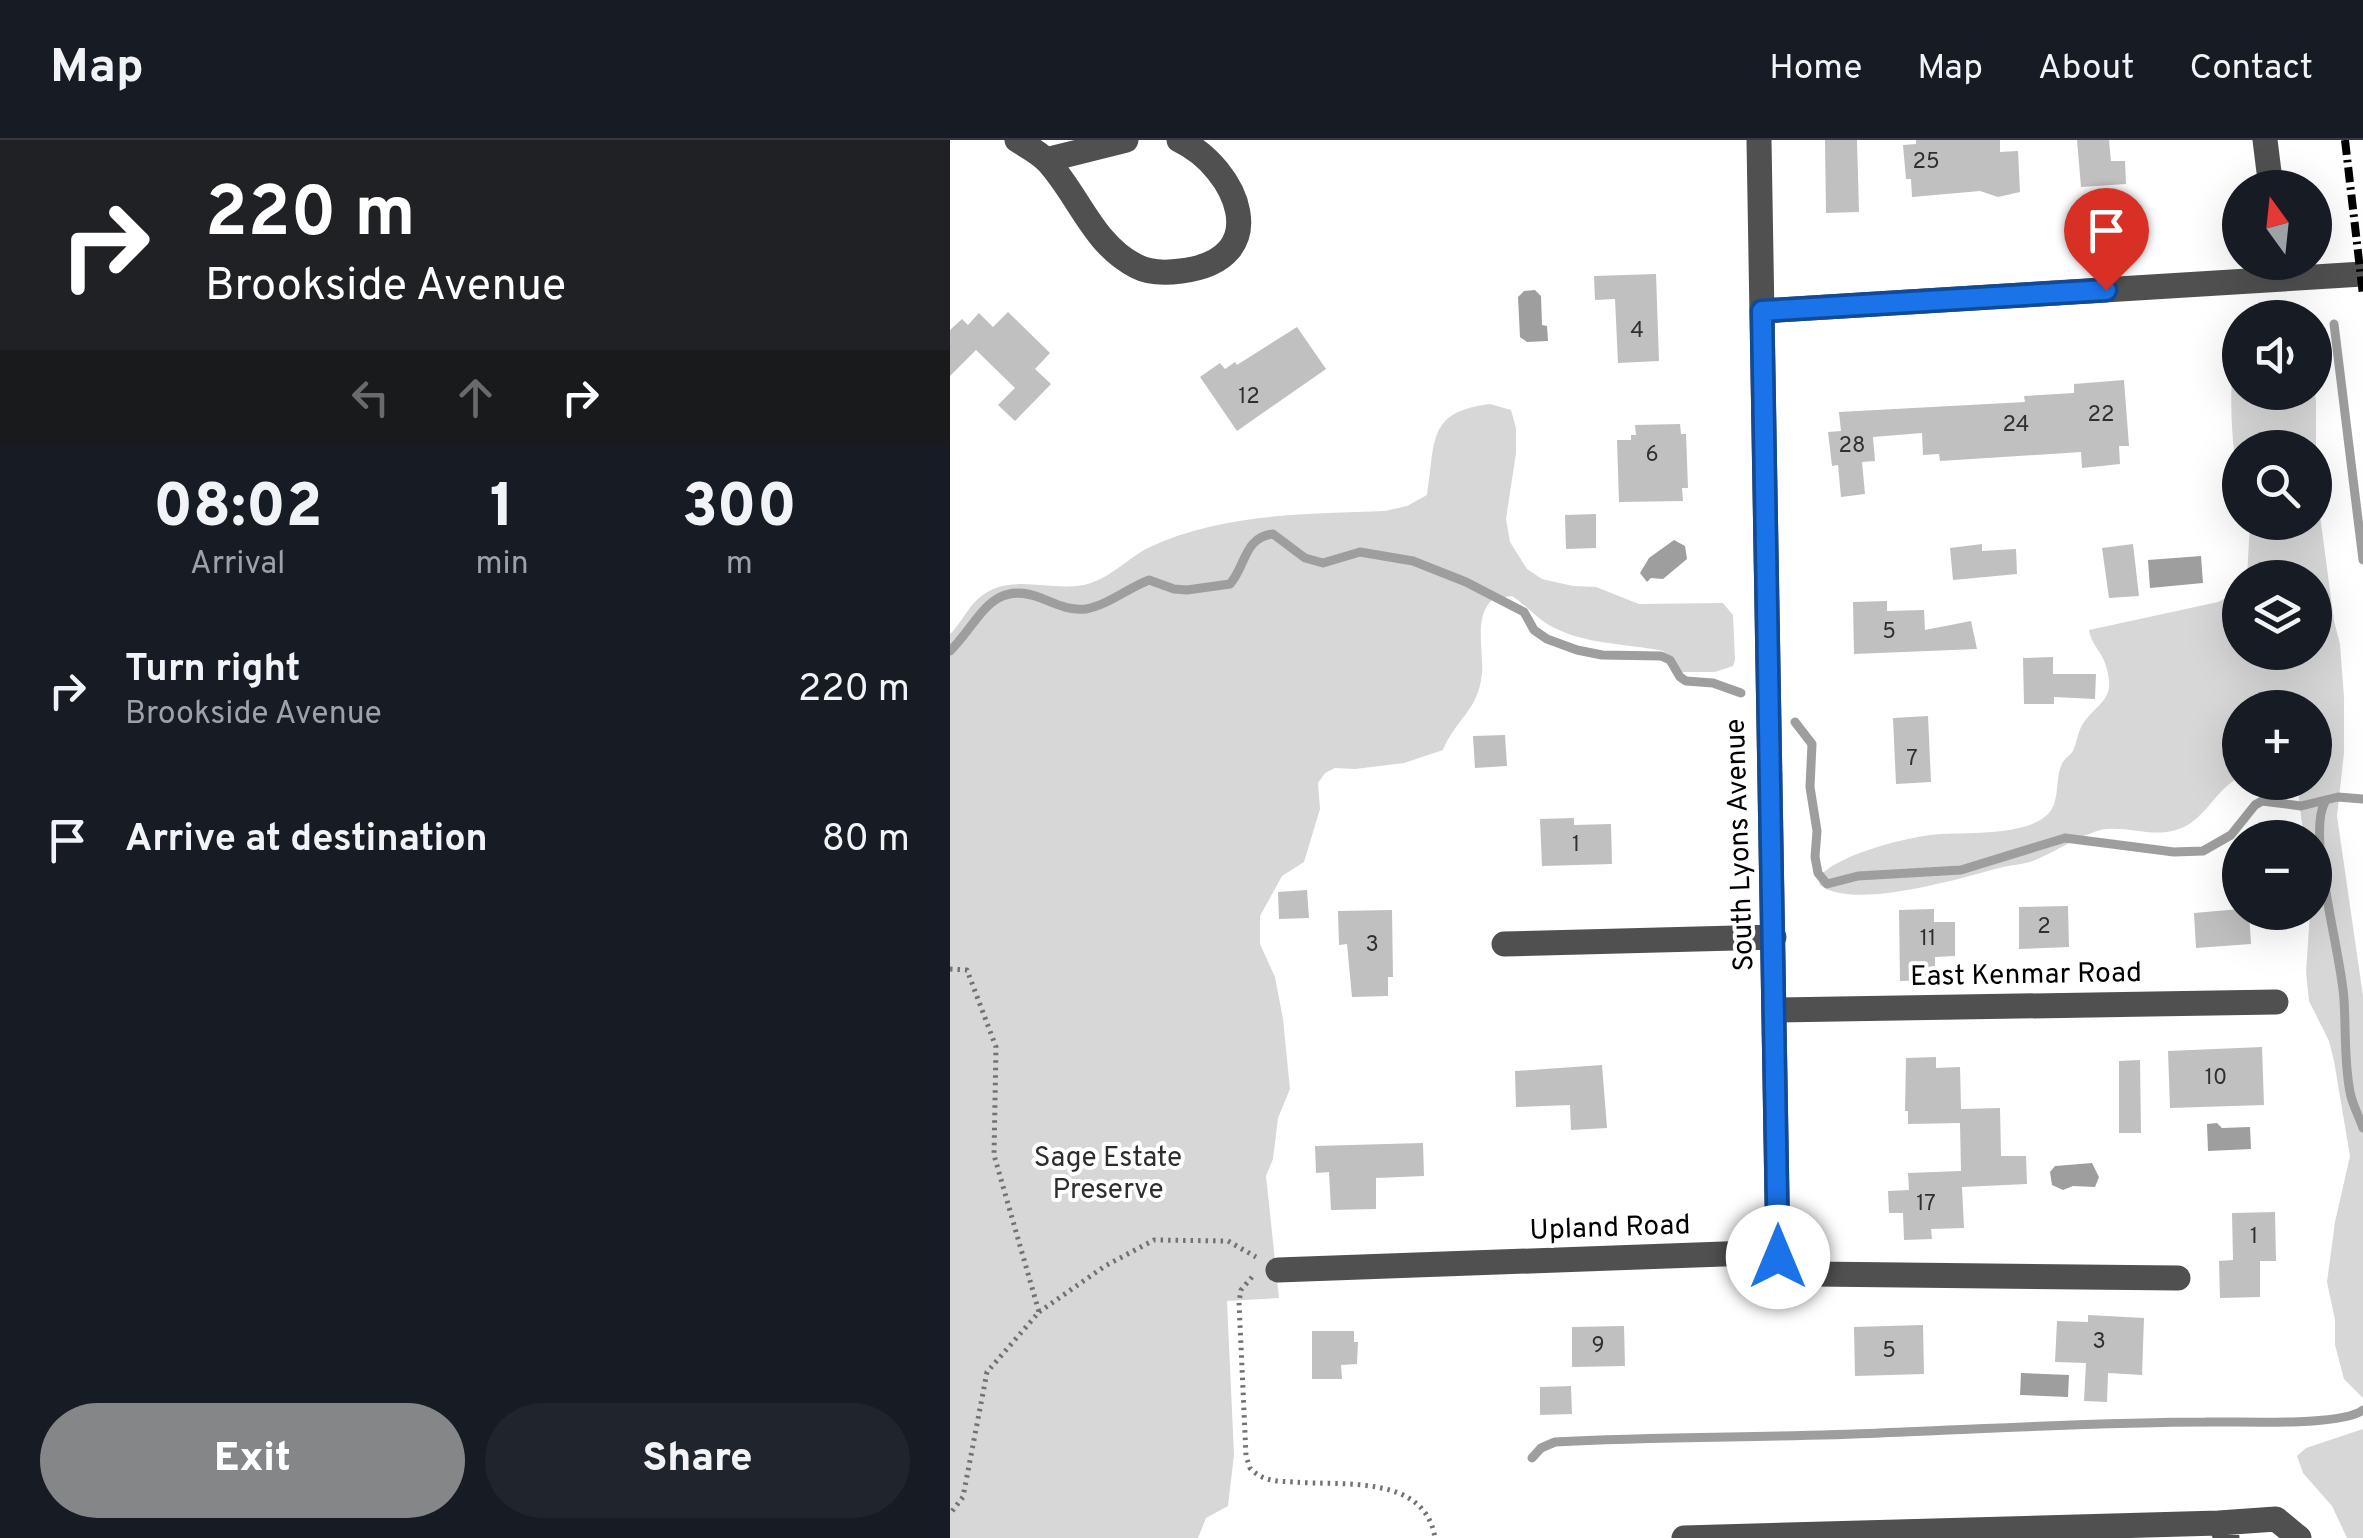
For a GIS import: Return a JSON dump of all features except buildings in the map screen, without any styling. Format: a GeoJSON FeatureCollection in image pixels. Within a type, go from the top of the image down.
{"type":"FeatureCollection","features":[{"type":"Feature","properties":{"kind":"street"},"geometry":{"type":"LineString","coordinates":[[1018,140],[1046,160],[1069,188],[1091,226],[1132,265],[1148,271],[1186,270],[1228,252],[1235,244],[1240,224],[1238,210],[1218,174],[1205,157],[1179,140]]}},
{"type":"Feature","properties":{"kind":"street"},"geometry":{"type":"LineString","coordinates":[[1046,160],[1126,140]]}},
{"type":"Feature","properties":{"kind":"street","name":"South Lyons Avenue"},"geometry":{"type":"LineString","coordinates":[[1759,140],[1778,1257]]}},
{"type":"Feature","properties":{"kind":"street"},"geometry":{"type":"LineString","coordinates":[[2266,140],[2269,170]]}},
{"type":"Feature","properties":{"kind":"street"},"geometry":{"type":"LineString","coordinates":[[2332,273],[2363,274]]}},
{"type":"Feature","properties":{"kind":"street"},"geometry":{"type":"LineString","coordinates":[[1762,311],[2222,276]]}},
{"type":"Feature","properties":{"kind":"street"},"geometry":{"type":"LineString","coordinates":[[1504,944],[1774,936]]}},
{"type":"Feature","properties":{"kind":"street","name":"East Kenmar Road"},"geometry":{"type":"LineString","coordinates":[[1776,1010],[2276,1002]]}},
{"type":"Feature","properties":{"kind":"street","name":"Upland Road"},"geometry":{"type":"LineString","coordinates":[[1278,1270],[1751,1253],[1778,1257],[1798,1270],[1814,1274],[2178,1278]]}},
{"type":"Feature","properties":{"kind":"street"},"geometry":{"type":"LineString","coordinates":[[1684,1538],[2223,1530],[2276,1518],[2299,1538]]}},
{"type":"Feature","properties":{"kind":"path"},"geometry":{"type":"LineString","coordinates":[[950,969],[968,970],[996,1048],[994,1155],[1039,1312]]}},
{"type":"Feature","properties":{"kind":"path"},"geometry":{"type":"LineString","coordinates":[[950,1514],[963,1498],[987,1372],[1039,1312],[1105,1266],[1154,1240],[1228,1241],[1278,1270]]}},
{"type":"Feature","properties":{"kind":"path"},"geometry":{"type":"LineString","coordinates":[[1278,1270],[1257,1273],[1244,1285],[1240,1296],[1246,1456],[1250,1468],[1270,1480],[1402,1493],[1426,1513],[1434,1538]]}},
{"type":"Feature","properties":{"kind":"green space","name":"Sage Estate Preserve"},"geometry":{"type":"Polygon","coordinates":[[[1490,404],[1511,410],[1516,428],[1506,519],[1510,542],[1527,569],[1542,579],[1596,587],[1639,604],[1723,603],[1733,615],[1733,666],[1715,672],[1681,672],[1663,651],[1562,632],[1512,596],[1493,599],[1481,624],[1480,687],[1443,750],[1404,763],[1335,768],[1325,773],[1318,783],[1320,809],[1304,862],[1282,876],[1260,916],[1260,944],[1275,977],[1283,1019],[1290,1089],[1278,1118],[1273,1159],[1266,1176],[1279,1298],[1227,1301],[1234,1455],[1228,1506],[1206,1518],[1198,1538],[950,1538],[950,634],[975,602],[991,590],[1019,584],[1091,583],[1150,547],[1206,527],[1265,517],[1385,511],[1407,506],[1427,495],[1434,445],[1444,422],[1469,408],[1490,404]]]}},
{"type":"Feature","properties":{"kind":"green space"},"geometry":{"type":"Polygon","coordinates":[[[2231,410],[2316,410],[2316,430],[2233,430],[2231,410]]]}},
{"type":"Feature","properties":{"kind":"green space"},"geometry":{"type":"Polygon","coordinates":[[[2249,540],[2323,540],[2326,560],[2248,560],[2249,540]]]}},
{"type":"Feature","properties":{"kind":"green space"},"geometry":{"type":"Polygon","coordinates":[[[2222,600],[2222,670],[2332,670],[2332,606],[2340,644],[2344,753],[2337,816],[2363,996],[2363,1398],[2344,1379],[2335,1345],[2335,1320],[2327,1282],[2350,1156],[2334,1061],[2329,1041],[2309,1001],[2306,972],[2309,930],[2332,930],[2332,820],[2302,820],[2299,800],[2332,800],[2332,690],[2222,690],[2222,791],[2195,820],[2176,830],[2098,831],[2030,862],[1881,894],[1836,892],[1820,885],[1818,878],[1839,862],[1887,844],[1930,835],[2010,830],[2039,821],[2055,801],[2063,762],[2073,751],[2080,729],[2108,692],[2105,663],[2089,630],[2222,600]]]}},
{"type":"Feature","properties":{"kind":"green space"},"geometry":{"type":"Polygon","coordinates":[[[2363,1429],[2363,1538],[2347,1538],[2332,1506],[2303,1473],[2297,1456],[2306,1448],[2363,1429]]]}},
{"type":"Feature","properties":{"kind":"shaded area"},"geometry":{"type":"Polygon","coordinates":[[[1535,290],[1541,296],[1542,325],[1547,326],[1548,341],[1527,342],[1520,337],[1518,297],[1524,291],[1535,290]]]}},
{"type":"Feature","properties":{"kind":"shaded area"},"geometry":{"type":"Polygon","coordinates":[[[1674,540],[1685,546],[1687,559],[1663,579],[1651,578],[1647,582],[1640,573],[1649,558],[1674,540]]]}},
{"type":"Feature","properties":{"kind":"shaded area"},"geometry":{"type":"Polygon","coordinates":[[[2201,556],[2203,583],[2150,588],[2148,560],[2201,556]]]}},
{"type":"Feature","properties":{"kind":"shaded area"},"geometry":{"type":"Polygon","coordinates":[[[2217,1123],[2222,1128],[2250,1127],[2251,1149],[2208,1151],[2207,1124],[2217,1123]]]}},
{"type":"Feature","properties":{"kind":"shaded area"},"geometry":{"type":"Polygon","coordinates":[[[2092,1163],[2099,1177],[2095,1187],[2073,1186],[2063,1190],[2052,1185],[2050,1172],[2055,1166],[2092,1163]]]}},
{"type":"Feature","properties":{"kind":"shaded area"},"geometry":{"type":"Polygon","coordinates":[[[2021,1373],[2069,1375],[2068,1397],[2020,1395],[2021,1373]]]}},
{"type":"Feature","properties":{"kind":"waterway"},"geometry":{"type":"LineString","coordinates":[[2334,324],[2363,560]]}},
{"type":"Feature","properties":{"kind":"waterway"},"geometry":{"type":"LineString","coordinates":[[950,651],[987,606],[1009,594],[1024,593],[1086,609],[1149,580],[1187,590],[1230,584],[1251,546],[1263,536],[1273,534],[1305,558],[1323,563],[1360,552],[1413,561],[1466,582],[1524,612],[1534,630],[1547,639],[1602,655],[1661,656],[1670,660],[1686,681],[1713,683],[1741,693]]}},
{"type":"Feature","properties":{"kind":"waterway"},"geometry":{"type":"LineString","coordinates":[[1795,722],[1812,744],[1810,787],[1817,831],[1815,857],[1818,873],[1827,884],[1858,876],[1961,870],[2065,838],[2174,852],[2203,851],[2231,835],[2262,801],[2301,806],[2338,797],[2363,799]]}},
{"type":"Feature","properties":{"kind":"waterway"},"geometry":{"type":"LineString","coordinates":[[2325,802],[2320,818],[2322,867],[2342,980],[2348,1080],[2363,1128]]}},
{"type":"Feature","properties":{"kind":"waterway"},"geometry":{"type":"LineString","coordinates":[[1532,1458],[1541,1448],[1555,1442],[2124,1423],[2288,1422],[2333,1419],[2363,1410]]}},
{"type":"Feature","properties":{"kind":"railway"},"geometry":{"type":"LineString","coordinates":[[2345,140],[2363,295]]}},
{"type":"Feature","properties":{"kind":"route"},"geometry":{"type":"LineString","coordinates":[[1778,1257],[1762,311],[2106,290]]}}]}
